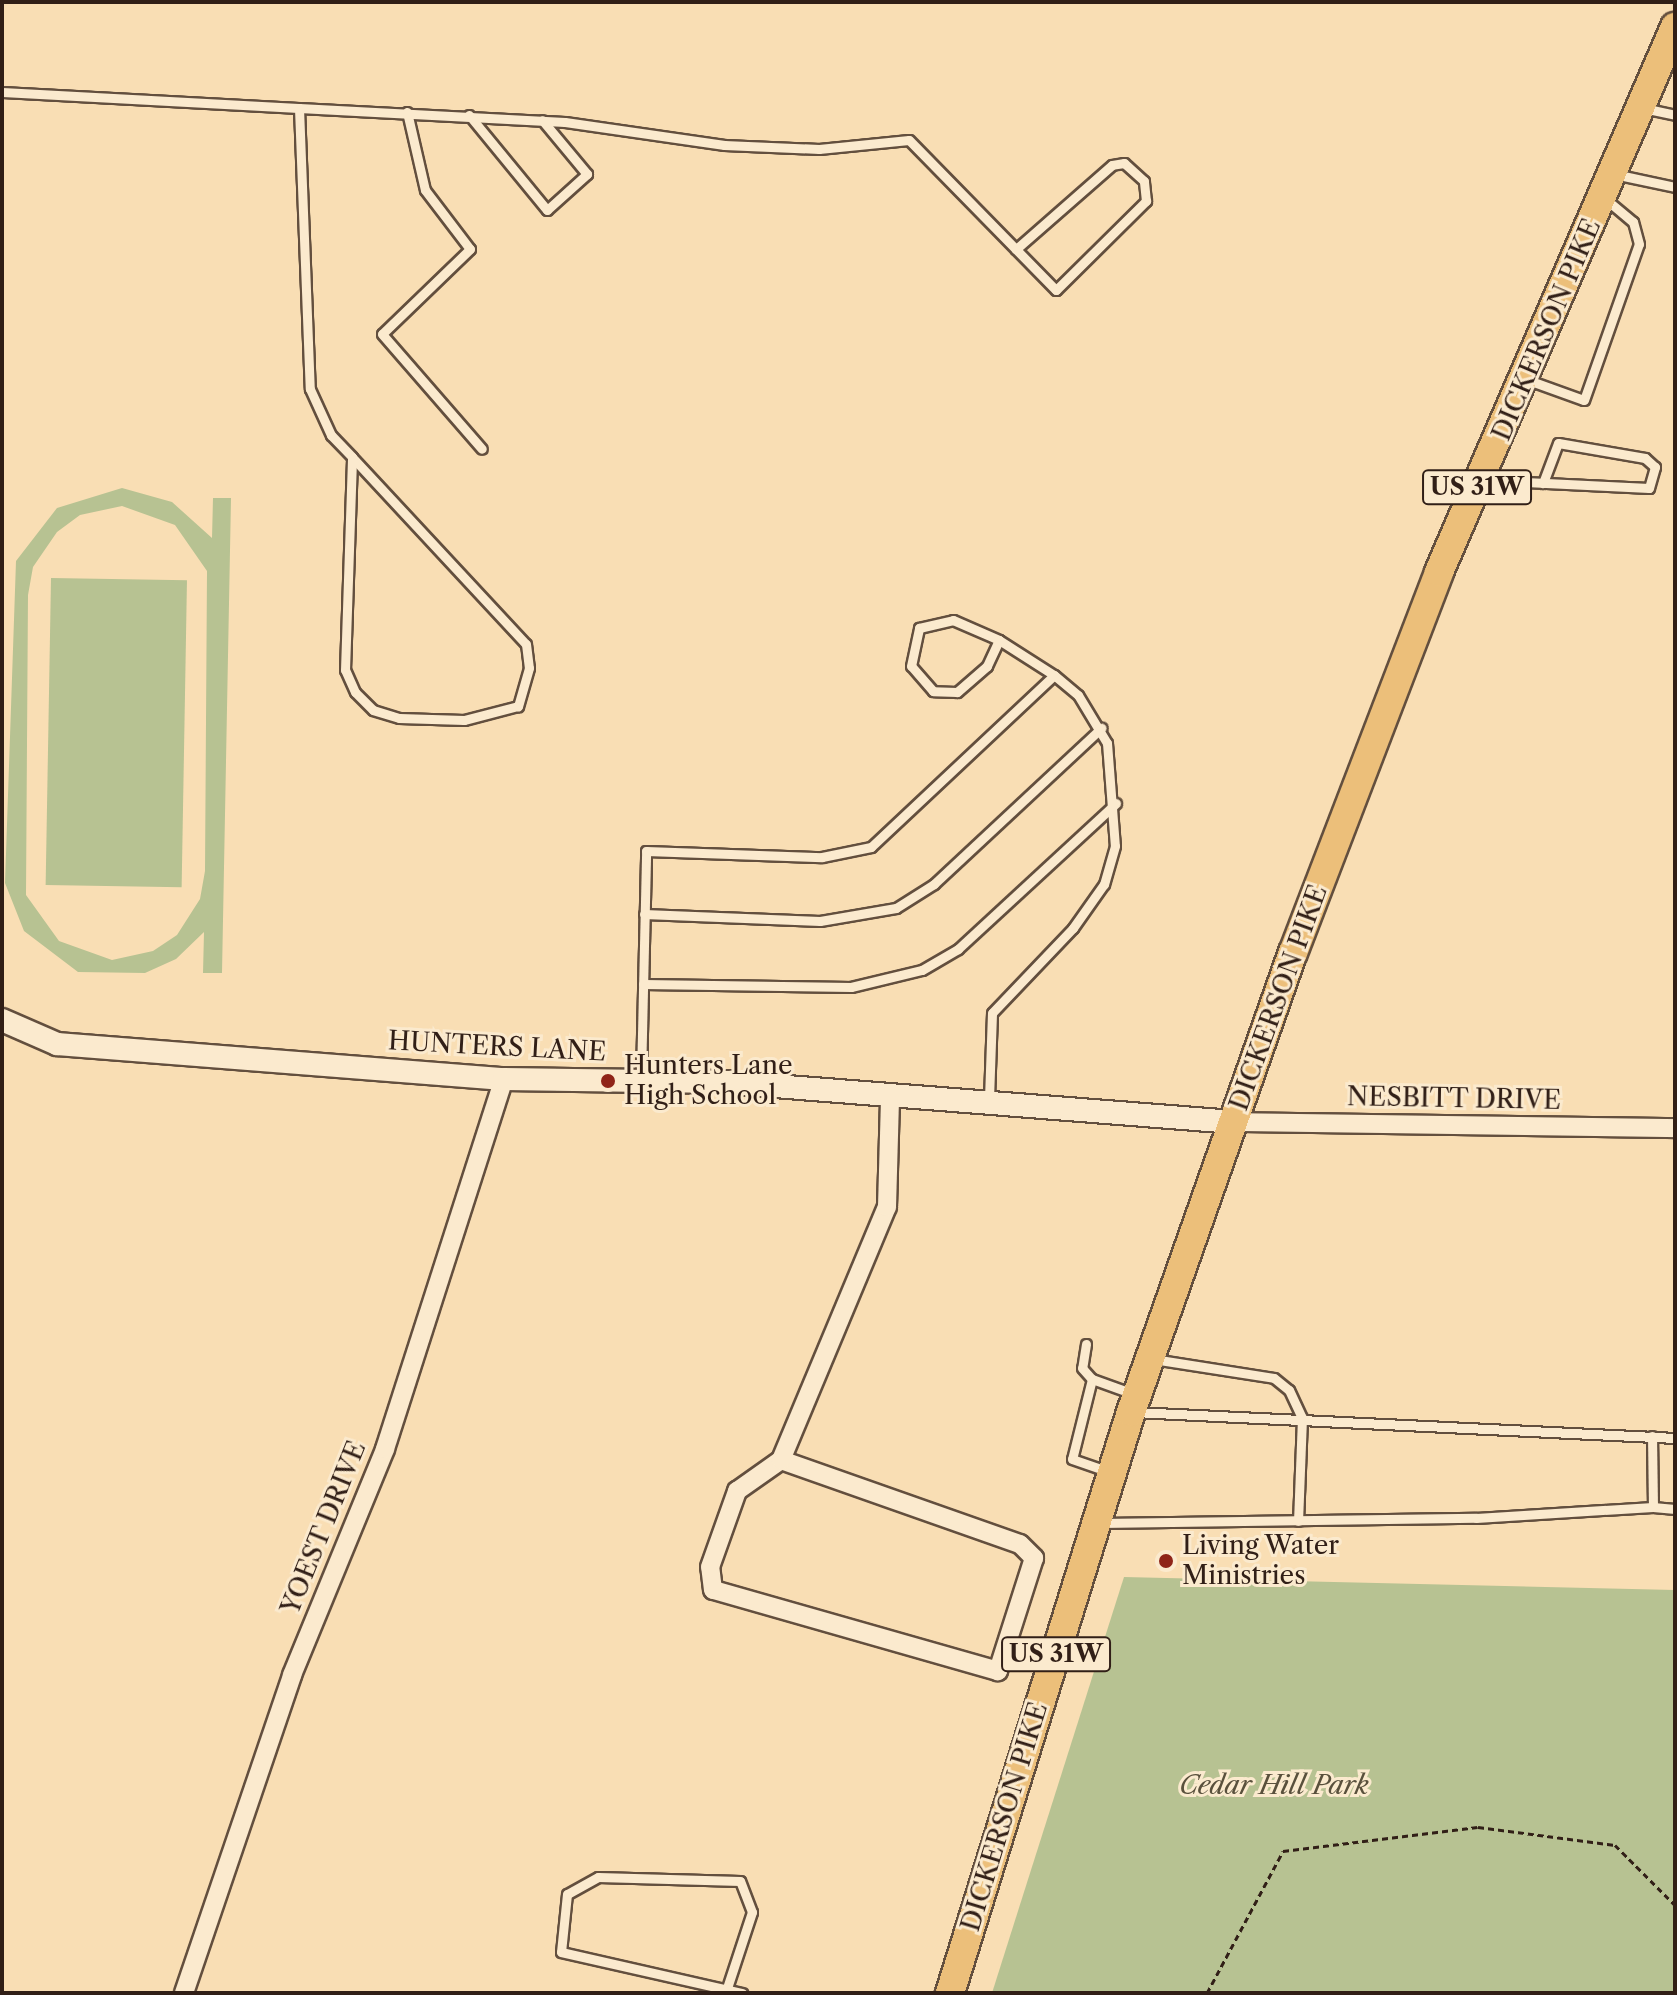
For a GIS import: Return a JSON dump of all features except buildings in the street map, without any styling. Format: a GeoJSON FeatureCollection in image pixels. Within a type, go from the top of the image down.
{"type":"FeatureCollection","features":[{"type":"Feature","properties":{"kind":"main road","name":"DICKERSON PIKE"},"geometry":{"type":"LineString","coordinates":[[950,1993],[1134,1403],[1385,707],[1481,480],[1528,380],[1675,27]]}},
{"type":"Feature","properties":{"kind":"street","name":"HUNTERS LANE"},"geometry":{"type":"LineString","coordinates":[[2,1020],[57,1044],[504,1079],[641,1082],[1233,1122]]}},
{"type":"Feature","properties":{"kind":"street","name":"YOEST DRIVE"},"geometry":{"type":"LineString","coordinates":[[184,1993],[292,1675],[385,1449],[504,1079]]}},
{"type":"Feature","properties":{"kind":"street"},"geometry":{"type":"LineString","coordinates":[[781,1460],[1020,1544],[1034,1558],[998,1671],[713,1590],[710,1567],[737,1491],[781,1460],[887,1207],[890,1098]]}},
{"type":"Feature","properties":{"kind":"street","name":"NESBITT DRIVE"},"geometry":{"type":"LineString","coordinates":[[1233,1122],[1675,1128]]}},
{"type":"Feature","properties":{"kind":"lane"},"geometry":{"type":"LineString","coordinates":[[2,92],[542,120],[724,145],[819,149],[909,140],[1056,290],[1146,201],[1144,181],[1124,163],[1112,165],[1016,249]]}},
{"type":"Feature","properties":{"kind":"lane"},"geometry":{"type":"LineString","coordinates":[[1642,107],[1675,115]]}},
{"type":"Feature","properties":{"kind":"lane"},"geometry":{"type":"LineString","coordinates":[[299,108],[310,389],[331,435],[352,457],[526,644],[529,668],[518,706],[464,720],[399,718],[373,710],[355,692],[345,670],[352,457]]}},
{"type":"Feature","properties":{"kind":"lane"},"geometry":{"type":"LineString","coordinates":[[407,112],[425,190],[470,249],[382,334],[482,449]]}},
{"type":"Feature","properties":{"kind":"lane"},"geometry":{"type":"LineString","coordinates":[[469,115],[547,210],[587,174],[542,120]]}},
{"type":"Feature","properties":{"kind":"lane"},"geometry":{"type":"LineString","coordinates":[[1609,186],[1675,187]]}},
{"type":"Feature","properties":{"kind":"lane"},"geometry":{"type":"LineString","coordinates":[[1528,380],[1584,400],[1639,244],[1633,222],[1609,186]]}},
{"type":"Feature","properties":{"kind":"lane"},"geometry":{"type":"LineString","coordinates":[[1481,480],[1543,483],[1649,488],[1655,467],[1645,458],[1558,443],[1543,483]]}},
{"type":"Feature","properties":{"kind":"lane"},"geometry":{"type":"LineString","coordinates":[[989,1107],[992,1013],[1104,884],[1116,803],[1101,728],[1054,675],[999,640],[953,620],[930,622],[912,639],[911,666],[933,691],[957,692],[987,666],[999,640]]}},
{"type":"Feature","properties":{"kind":"lane"},"geometry":{"type":"LineString","coordinates":[[641,1082],[646,851],[822,857],[871,847],[1054,675]]}},
{"type":"Feature","properties":{"kind":"lane"},"geometry":{"type":"LineString","coordinates":[[644,914],[820,921],[896,908],[934,884],[1101,728]]}},
{"type":"Feature","properties":{"kind":"lane"},"geometry":{"type":"LineString","coordinates":[[643,984],[851,987],[922,970],[958,949],[1116,803]]}},
{"type":"Feature","properties":{"kind":"lane"},"geometry":{"type":"LineString","coordinates":[[1086,1344],[1082,1368],[1092,1379],[1134,1403],[1302,1418],[1675,1438]]}},
{"type":"Feature","properties":{"kind":"lane"},"geometry":{"type":"LineString","coordinates":[[1150,1358],[1274,1378],[1289,1390],[1302,1418],[1298,1521]]}},
{"type":"Feature","properties":{"kind":"lane"},"geometry":{"type":"LineString","coordinates":[[1092,1379],[1072,1459],[1112,1473]]}},
{"type":"Feature","properties":{"kind":"lane"},"geometry":{"type":"LineString","coordinates":[[1652,1436],[1653,1507]]}},
{"type":"Feature","properties":{"kind":"lane"},"geometry":{"type":"LineString","coordinates":[[1096,1523],[1298,1521],[1653,1507],[1675,1509]]}},
{"type":"Feature","properties":{"kind":"lane"},"geometry":{"type":"LineString","coordinates":[[727,1988],[752,1912],[740,1881],[598,1877],[567,1894],[561,1952],[742,1993]]}},
{"type":"Feature","properties":{"kind":"path"},"geometry":{"type":"LineString","coordinates":[[1207,1993],[1283,1851],[1478,1827],[1615,1845],[1675,1905]]}},
{"type":"Feature","properties":{"kind":"green space"},"geometry":{"type":"Polygon","coordinates":[[[122,488],[172,502],[212,538],[213,498],[231,498],[222,973],[203,973],[204,932],[176,959],[145,973],[78,972],[24,931],[5,883],[16,561],[57,508],[122,488]],[[122,506],[80,515],[57,532],[33,567],[28,595],[26,895],[59,941],[112,960],[153,951],[177,935],[200,899],[205,871],[207,571],[175,525],[122,506]]]}},
{"type":"Feature","properties":{"kind":"green space"},"geometry":{"type":"Polygon","coordinates":[[[51,578],[187,580],[182,887],[46,885],[51,578]]]}},
{"type":"Feature","properties":{"kind":"green space","name":"Cedar Hill Park"},"geometry":{"type":"Polygon","coordinates":[[[1124,1577],[1675,1590],[1675,1993],[992,1993],[1124,1577]]]}},
{"type":"Feature","properties":{"kind":"place","name":"Hunters Lane High School"},"geometry":{"type":"Point","coordinates":[608,1081]}},
{"type":"Feature","properties":{"kind":"place","name":"Living Water Ministries"},"geometry":{"type":"Point","coordinates":[1166,1561]}}]}
